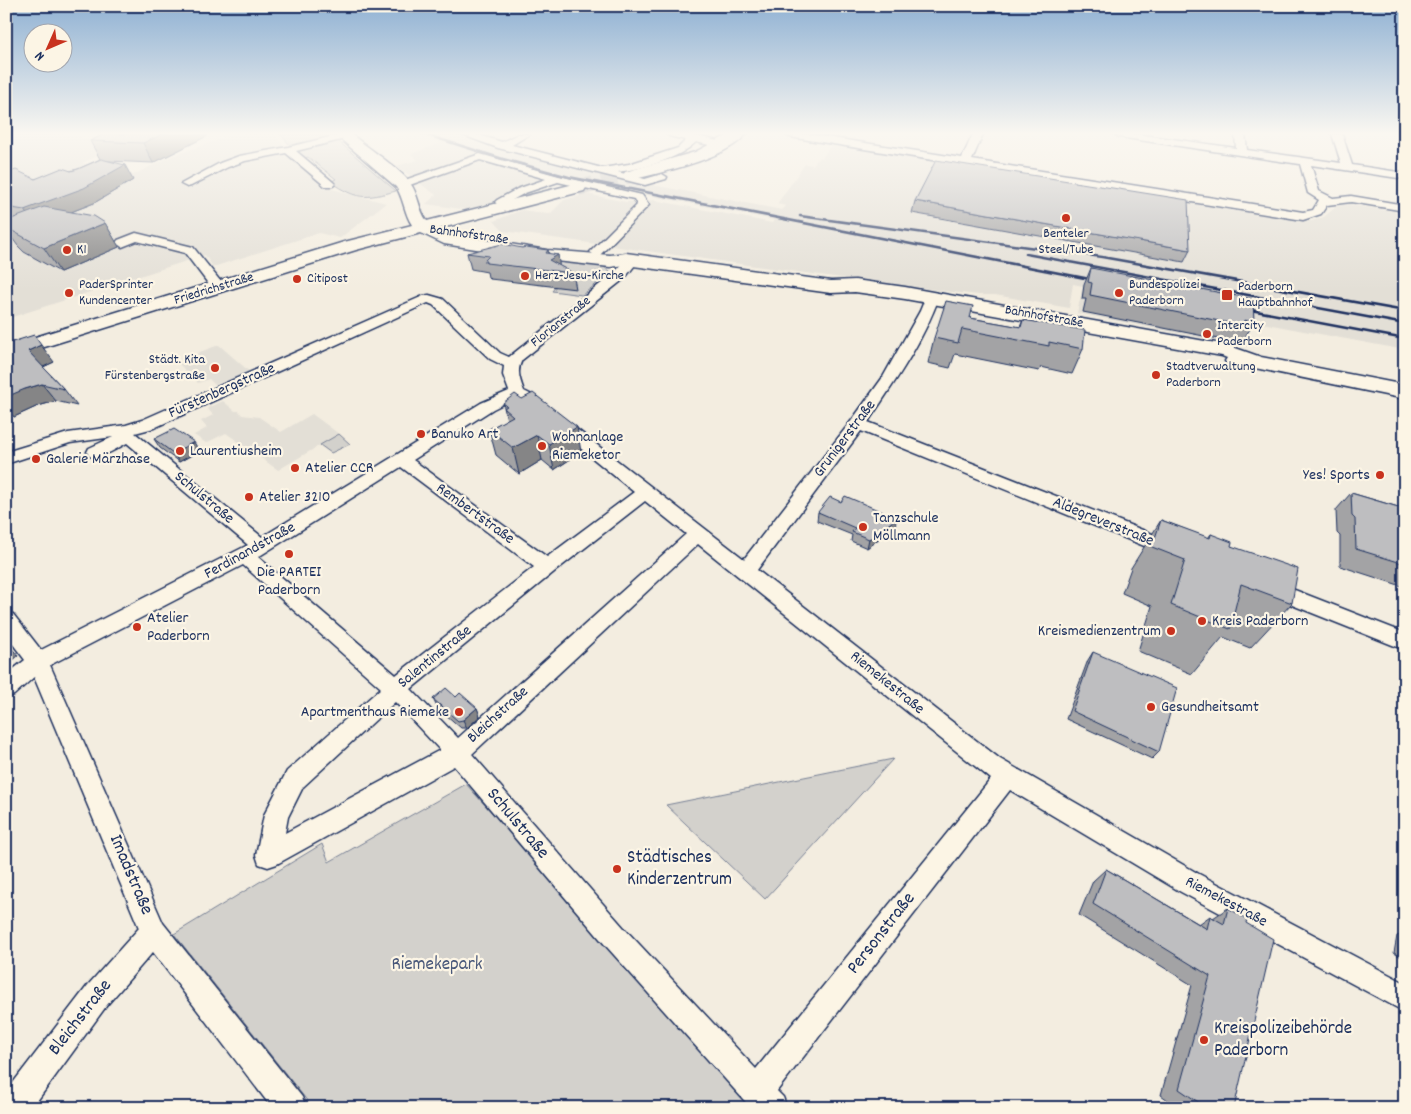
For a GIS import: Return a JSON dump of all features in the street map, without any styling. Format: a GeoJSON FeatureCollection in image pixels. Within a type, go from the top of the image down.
{"type":"FeatureCollection","features":[{"type":"Feature","properties":{"kind":"main road"},"geometry":{"type":"LineString","coordinates":[[404,186],[410,196],[412,210],[424,228]]}},
{"type":"Feature","properties":{"kind":"main road","name":"Friedrichstraße"},"geometry":{"type":"LineString","coordinates":[[6,353],[350,246],[424,228],[495,207],[578,188]]}},
{"type":"Feature","properties":{"kind":"main road"},"geometry":{"type":"LineString","coordinates":[[490,238],[484,232],[481,225],[495,207]]}},
{"type":"Feature","properties":{"kind":"main road","name":"Bahnhofstraße"},"geometry":{"type":"LineString","coordinates":[[424,228],[596,252],[630,260],[831,287],[854,293],[931,301],[1227,351],[1242,355],[1255,362],[1405,392]]}},
{"type":"Feature","properties":{"kind":"main road","name":"Bahnhofstraße"},"geometry":{"type":"LineString","coordinates":[[424,228],[444,239],[456,242],[580,258],[610,261],[630,260]]}},
{"type":"Feature","properties":{"kind":"street"},"geometry":{"type":"LineString","coordinates":[[495,207],[521,191],[536,186]]}},
{"type":"Feature","properties":{"kind":"street"},"geometry":{"type":"LineString","coordinates":[[588,186],[638,197],[643,205],[596,252]]}},
{"type":"Feature","properties":{"kind":"street"},"geometry":{"type":"LineString","coordinates":[[1112,186],[1303,216],[1317,212],[1323,202],[1329,200],[1351,199],[1405,208]]}},
{"type":"Feature","properties":{"kind":"street"},"geometry":{"type":"LineString","coordinates":[[1312,186],[1314,193],[1329,200]]}},
{"type":"Feature","properties":{"kind":"street"},"geometry":{"type":"LineString","coordinates":[[122,243],[136,237],[189,250],[218,288]]}},
{"type":"Feature","properties":{"kind":"street","name":"Florianstraße"},"geometry":{"type":"LineString","coordinates":[[511,364],[516,357],[620,275],[630,260]]}},
{"type":"Feature","properties":{"kind":"street","name":"Fürstenbergstraße"},"geometry":{"type":"LineString","coordinates":[[96,449],[429,299],[438,302],[496,356],[511,364]]}},
{"type":"Feature","properties":{"kind":"street","name":"Grunigerstraße"},"geometry":{"type":"LineString","coordinates":[[745,572],[858,424],[890,377],[931,301]]}},
{"type":"Feature","properties":{"kind":"street"},"geometry":{"type":"LineString","coordinates":[[511,364],[509,373],[517,394]]}},
{"type":"Feature","properties":{"kind":"street","name":"Ferdinandstraße"},"geometry":{"type":"LineString","coordinates":[[6,688],[38,661],[253,551],[487,406],[505,397],[517,394]]}},
{"type":"Feature","properties":{"kind":"street","name":"Riemekestraße"},"geometry":{"type":"LineString","coordinates":[[517,394],[529,399],[745,572],[874,672],[968,749],[1005,776],[1190,883],[1405,998]]}},
{"type":"Feature","properties":{"kind":"street","name":"Aldegreverstraße"},"geometry":{"type":"LineString","coordinates":[[858,424],[1189,556]]}},
{"type":"Feature","properties":{"kind":"street","name":"Fürstenbergstraße"},"geometry":{"type":"LineString","coordinates":[[6,458],[68,438],[128,433]]}},
{"type":"Feature","properties":{"kind":"street","name":"Schulstraße"},"geometry":{"type":"LineString","coordinates":[[128,433],[396,688],[457,752],[603,923],[765,1100]]}},
{"type":"Feature","properties":{"kind":"street","name":"Rembertstraße"},"geometry":{"type":"LineString","coordinates":[[402,460],[547,567]]}},
{"type":"Feature","properties":{"kind":"street","name":"Salentinstraße"},"geometry":{"type":"LineString","coordinates":[[268,855],[276,815],[295,780],[396,688],[547,567],[645,492]]}},
{"type":"Feature","properties":{"kind":"street","name":"Bleichstraße"},"geometry":{"type":"LineString","coordinates":[[268,855],[457,752],[698,533]]}},
{"type":"Feature","properties":{"kind":"street"},"geometry":{"type":"LineString","coordinates":[[1250,580],[1405,642]]}},
{"type":"Feature","properties":{"kind":"street","name":"Imadstraße"},"geometry":{"type":"LineString","coordinates":[[6,620],[38,661],[154,932],[291,1108]]}},
{"type":"Feature","properties":{"kind":"street","name":"Personstraße"},"geometry":{"type":"LineString","coordinates":[[765,1100],[999,787],[1005,776]]}},
{"type":"Feature","properties":{"kind":"street","name":"Bleichstraße"},"geometry":{"type":"LineString","coordinates":[[13,1108],[89,1006],[132,954],[154,932]]}},
{"type":"Feature","properties":{"kind":"shaded area"},"geometry":{"type":"Polygon","coordinates":[[[6,186],[330,186],[332,189],[386,203],[340,238],[319,233],[213,267],[205,255],[6,319],[6,186]]]}},
{"type":"Feature","properties":{"kind":"shaded area"},"geometry":{"type":"Polygon","coordinates":[[[424,186],[529,186],[497,203],[469,210],[426,204],[436,195],[424,186]]]}},
{"type":"Feature","properties":{"kind":"shaded area"},"geometry":{"type":"Polygon","coordinates":[[[600,186],[658,186],[782,210],[786,206],[777,204],[790,186],[1093,186],[1311,221],[1324,217],[1337,206],[1348,204],[1405,213],[1405,350],[1246,320],[1247,347],[1077,313],[1083,286],[1073,284],[1069,308],[995,295],[979,295],[892,285],[503,231],[494,221],[522,210],[550,214],[564,200],[587,194],[626,202],[654,200],[772,223],[774,220],[600,186]]]}},
{"type":"Feature","properties":{"kind":"shaded area","name":"Städt. Kita Fürstenbergstraße"},"geometry":{"type":"Polygon","coordinates":[[[219,345],[251,373],[215,385],[209,379],[198,383],[179,364],[199,356],[197,353],[219,345]]]}},
{"type":"Feature","properties":{"kind":"shaded area"},"geometry":{"type":"Polygon","coordinates":[[[223,401],[242,415],[259,417],[281,432],[312,414],[339,434],[278,470],[226,433],[206,443],[194,435],[207,428],[201,421],[213,415],[207,408],[223,401]]]}},
{"type":"Feature","properties":{"kind":"green space"},"geometry":{"type":"Polygon","coordinates":[[[337,186],[390,186],[396,191],[377,196],[362,196],[348,192],[337,186]]]}},
{"type":"Feature","properties":{"kind":"green space"},"geometry":{"type":"Polygon","coordinates":[[[526,258],[602,265],[611,273],[582,295],[552,291],[562,279],[556,268],[559,263],[526,258]]]}},
{"type":"Feature","properties":{"kind":"green space"},"geometry":{"type":"Polygon","coordinates":[[[339,434],[350,444],[331,453],[320,445],[339,434]]]}},
{"type":"Feature","properties":{"kind":"green space"},"geometry":{"type":"Polygon","coordinates":[[[893,759],[765,899],[666,805],[893,759]]]}},
{"type":"Feature","properties":{"kind":"green space","name":"Riemekepark"},"geometry":{"type":"Polygon","coordinates":[[[466,784],[757,1108],[313,1108],[174,934],[322,844],[329,862],[466,784]]]}},
{"type":"Feature","properties":{"kind":"building"},"geometry":{"type":"Polygon","coordinates":[[[6,186],[88,186],[24,210],[6,207],[6,186]]]}},
{"type":"Feature","properties":{"kind":"building","name":"Benteler Steel/Tube"},"geometry":{"type":"Polygon","coordinates":[[[923,186],[1100,186],[1188,200],[1190,250],[915,201],[923,186]]]}},
{"type":"Feature","properties":{"kind":"building"},"geometry":{"type":"Polygon","coordinates":[[[44,207],[94,216],[105,223],[44,248],[7,228],[10,227],[6,225],[6,221],[44,207]]]}},
{"type":"Feature","properties":{"kind":"building"},"geometry":{"type":"Polygon","coordinates":[[[502,244],[548,250],[546,253],[558,255],[549,260],[573,273],[486,263],[487,261],[484,261],[489,256],[467,253],[502,244]]]}},
{"type":"Feature","properties":{"kind":"building"},"geometry":{"type":"Polygon","coordinates":[[[1091,268],[1253,299],[1254,322],[1244,320],[1244,326],[1090,295],[1092,283],[1088,282],[1091,268]]]}},
{"type":"Feature","properties":{"kind":"building"},"geometry":{"type":"Polygon","coordinates":[[[946,301],[973,306],[970,318],[1021,327],[1023,320],[1085,330],[1083,349],[1049,342],[1049,346],[962,329],[958,343],[934,338],[946,301]]]}},
{"type":"Feature","properties":{"kind":"building"},"geometry":{"type":"Polygon","coordinates":[[[34,335],[41,345],[28,351],[64,389],[42,384],[6,397],[6,393],[11,388],[6,388],[6,344],[34,335]]]}},
{"type":"Feature","properties":{"kind":"building"},"geometry":{"type":"Polygon","coordinates":[[[533,393],[577,427],[549,444],[537,435],[513,448],[489,429],[513,416],[504,408],[507,406],[503,403],[515,394],[522,399],[533,393]]]}},
{"type":"Feature","properties":{"kind":"building"},"geometry":{"type":"Polygon","coordinates":[[[174,429],[194,442],[173,453],[154,439],[174,429]]]}},
{"type":"Feature","properties":{"kind":"building"},"geometry":{"type":"Polygon","coordinates":[[[1351,493],[1405,509],[1405,564],[1356,549],[1355,519],[1352,516],[1351,493]]]}},
{"type":"Feature","properties":{"kind":"building","name":"Tanzschule Möllmann"},"geometry":{"type":"Polygon","coordinates":[[[845,496],[897,518],[869,539],[852,532],[855,528],[818,512],[830,497],[841,502],[845,496]]]}},
{"type":"Feature","properties":{"kind":"building"},"geometry":{"type":"Polygon","coordinates":[[[1161,520],[1210,538],[1211,534],[1232,542],[1231,546],[1298,569],[1292,603],[1241,584],[1230,629],[1171,605],[1185,560],[1152,547],[1161,520]]]}},
{"type":"Feature","properties":{"kind":"building","name":"Gesundheitsamt"},"geometry":{"type":"Polygon","coordinates":[[[1093,652],[1177,688],[1159,752],[1072,711],[1093,652]]]}},
{"type":"Feature","properties":{"kind":"building","name":"Apartmenthaus Riemeke"},"geometry":{"type":"Polygon","coordinates":[[[446,688],[456,697],[460,693],[477,708],[463,720],[458,721],[433,699],[446,688]]]}},
{"type":"Feature","properties":{"kind":"building","name":"Kreispolizeibehörde Paderborn"},"geometry":{"type":"Polygon","coordinates":[[[1106,869],[1207,929],[1210,916],[1224,924],[1228,908],[1247,919],[1246,923],[1273,939],[1234,1108],[1207,1108],[1179,1089],[1210,976],[1093,904],[1106,869]]]}},
{"type":"Feature","properties":{"kind":"building"},"geometry":{"type":"Polygon","coordinates":[[[1403,934],[1405,935],[1405,953],[1400,950],[1403,934]]]}},
{"type":"Feature","properties":{"kind":"tunnel"},"geometry":{"type":"LineString","coordinates":[[578,188],[586,186]]}},
{"type":"Feature","properties":{"kind":"railway"},"geometry":{"type":"LineString","coordinates":[[615,186],[1100,281]]}},
{"type":"Feature","properties":{"kind":"railway"},"geometry":{"type":"LineString","coordinates":[[800,216],[1102,257],[1405,311]]}},
{"type":"Feature","properties":{"kind":"railway"},"geometry":{"type":"LineString","coordinates":[[1026,254],[1405,324]]}},
{"type":"Feature","properties":{"kind":"railway"},"geometry":{"type":"LineString","coordinates":[[1240,308],[1405,339]]}},
{"type":"Feature","properties":{"kind":"place","name":"Benteler Steel/Tube"},"geometry":{"type":"Point","coordinates":[1066,218]}},
{"type":"Feature","properties":{"kind":"place","name":"K1"},"geometry":{"type":"Point","coordinates":[67,250]}},
{"type":"Feature","properties":{"kind":"place","name":"Herz-Jesu-Kirche"},"geometry":{"type":"Point","coordinates":[525,276]}},
{"type":"Feature","properties":{"kind":"place","name":"Citipost"},"geometry":{"type":"Point","coordinates":[297,279]}},
{"type":"Feature","properties":{"kind":"place","name":"PaderSprinter Kundencenter"},"geometry":{"type":"Point","coordinates":[69,293]}},
{"type":"Feature","properties":{"kind":"place","name":"Bundespolizei Paderborn"},"geometry":{"type":"Point","coordinates":[1119,293]}},
{"type":"Feature","properties":{"kind":"place","name":"Paderborn Hauptbahnhof"},"geometry":{"type":"Point","coordinates":[1227,295]}},
{"type":"Feature","properties":{"kind":"place","name":"Intercity Paderborn"},"geometry":{"type":"Point","coordinates":[1207,334]}},
{"type":"Feature","properties":{"kind":"place","name":"Städt. Kita Fürstenbergstraße"},"geometry":{"type":"Point","coordinates":[215,368]}},
{"type":"Feature","properties":{"kind":"place","name":"Stadtverwaltung Paderborn"},"geometry":{"type":"Point","coordinates":[1156,375]}},
{"type":"Feature","properties":{"kind":"place","name":"Banuko Art"},"geometry":{"type":"Point","coordinates":[421,434]}},
{"type":"Feature","properties":{"kind":"place","name":"Wohnanlage Riemeketor"},"geometry":{"type":"Point","coordinates":[542,446]}},
{"type":"Feature","properties":{"kind":"place","name":"Laurentiusheim"},"geometry":{"type":"Point","coordinates":[180,451]}},
{"type":"Feature","properties":{"kind":"place","name":"Galerie Märzhase"},"geometry":{"type":"Point","coordinates":[36,459]}},
{"type":"Feature","properties":{"kind":"place","name":"Atelier CCR"},"geometry":{"type":"Point","coordinates":[295,468]}},
{"type":"Feature","properties":{"kind":"place","name":"Yes! Sports"},"geometry":{"type":"Point","coordinates":[1380,475]}},
{"type":"Feature","properties":{"kind":"place","name":"Atelier 3210"},"geometry":{"type":"Point","coordinates":[249,497]}},
{"type":"Feature","properties":{"kind":"place","name":"Tanzschule Möllmann"},"geometry":{"type":"Point","coordinates":[863,527]}},
{"type":"Feature","properties":{"kind":"place","name":"Die PARTEI Paderborn"},"geometry":{"type":"Point","coordinates":[289,554]}},
{"type":"Feature","properties":{"kind":"place","name":"Kreis Paderborn"},"geometry":{"type":"Point","coordinates":[1202,621]}},
{"type":"Feature","properties":{"kind":"place","name":"Atelier Paderborn"},"geometry":{"type":"Point","coordinates":[137,627]}},
{"type":"Feature","properties":{"kind":"place","name":"Kreismedienzentrum"},"geometry":{"type":"Point","coordinates":[1171,631]}},
{"type":"Feature","properties":{"kind":"place","name":"Gesundheitsamt"},"geometry":{"type":"Point","coordinates":[1151,707]}},
{"type":"Feature","properties":{"kind":"place","name":"Apartmenthaus Riemeke"},"geometry":{"type":"Point","coordinates":[459,712]}},
{"type":"Feature","properties":{"kind":"place","name":"Städtisches Kinderzentrum"},"geometry":{"type":"Point","coordinates":[617,869]}},
{"type":"Feature","properties":{"kind":"place","name":"Kreispolizeibehörde Paderborn"},"geometry":{"type":"Point","coordinates":[1204,1040]}}]}
